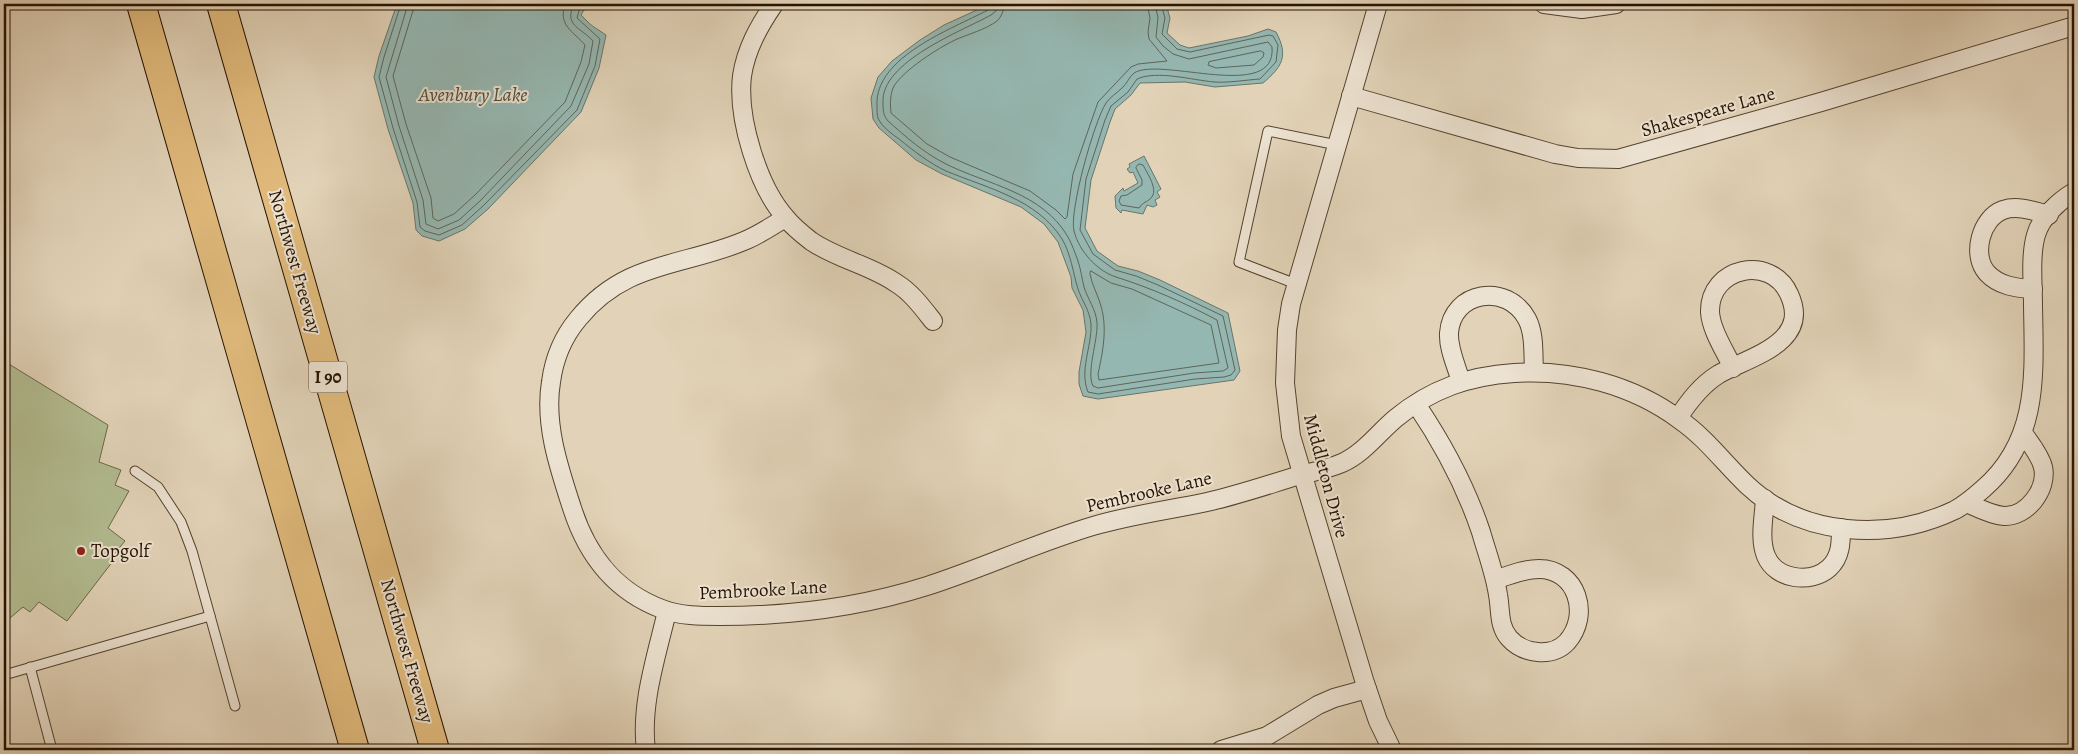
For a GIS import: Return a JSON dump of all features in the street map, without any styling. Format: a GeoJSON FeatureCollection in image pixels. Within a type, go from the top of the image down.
{"type":"FeatureCollection","features":[{"type":"Feature","properties":{"kind":"highway"},"geometry":{"type":"LineString","coordinates":[[141,4],[355,750]]}},
{"type":"Feature","properties":{"kind":"highway","name":"Northwest Freeway"},"geometry":{"type":"LineString","coordinates":[[221,4],[435,750]]}},
{"type":"Feature","properties":{"kind":"street"},"geometry":{"type":"LineString","coordinates":[[774,4],[764,18],[750,47],[742,78],[742,95],[747,133],[758,166],[774,202],[786,218],[805,236],[820,246],[898,283],[921,305],[933,321]]}},
{"type":"Feature","properties":{"kind":"street","name":"Middleton Drive"},"geometry":{"type":"LineString","coordinates":[[1378,4],[1296,284],[1288,330],[1285,384],[1291,436],[1301,475],[1367,689],[1378,721],[1392,750]]}},
{"type":"Feature","properties":{"kind":"street"},"geometry":{"type":"LineString","coordinates":[[1544,4],[1582,9],[1616,4]]}},
{"type":"Feature","properties":{"kind":"street","name":"Shakespeare Lane"},"geometry":{"type":"LineString","coordinates":[[1351,96],[1555,154],[1578,158],[1618,159],[1821,102],[2074,26]]}},
{"type":"Feature","properties":{"kind":"street"},"geometry":{"type":"LineString","coordinates":[[1534,372],[1531,329],[1528,319],[1510,300],[1500,295],[1487,295],[1474,298],[1463,305],[1451,323],[1449,335],[1461,382],[1484,376],[1534,372],[1561,373],[1588,378],[1651,402],[1678,418],[1700,435],[1750,488],[1793,516],[1816,524],[1841,528],[1884,529],[1927,521],[1967,503],[2000,474],[2013,455],[2023,434],[2030,410],[2032,383],[2036,232],[2064,198],[2074,192]]}},
{"type":"Feature","properties":{"kind":"street"},"geometry":{"type":"LineString","coordinates":[[2033,290],[2014,288],[1986,272],[1981,262],[1980,241],[1987,224],[2001,211],[2015,208],[2049,215]]}},
{"type":"Feature","properties":{"kind":"street","name":"Pembrooke Lane"},"geometry":{"type":"LineString","coordinates":[[786,218],[746,240],[660,266],[618,283],[592,302],[567,334],[557,355],[549,394],[550,428],[579,528],[589,550],[608,573],[629,591],[668,611],[683,615],[746,616],[791,613],[871,600],[928,585],[1090,527],[1124,518],[1214,500],[1339,464],[1358,453],[1394,419],[1416,404],[1461,382]]}},
{"type":"Feature","properties":{"kind":"street"},"geometry":{"type":"LineString","coordinates":[[1678,418],[1697,391],[1720,374],[1733,368],[1775,347],[1784,340],[1794,316],[1794,306],[1790,294],[1783,283],[1766,272],[1756,270],[1733,273],[1716,290],[1711,301],[1711,318],[1733,368]]}},
{"type":"Feature","properties":{"kind":"street"},"geometry":{"type":"LineString","coordinates":[[1416,404],[1429,424],[1470,502],[1495,580],[1501,624],[1510,639],[1518,646],[1536,652],[1557,649],[1574,632],[1580,609],[1579,599],[1566,581],[1550,571],[1540,569],[1495,580]]}},
{"type":"Feature","properties":{"kind":"street"},"geometry":{"type":"LineString","coordinates":[[1967,503],[2004,516],[2024,510],[2032,503],[2042,484],[2043,467],[2023,434]]}},
{"type":"Feature","properties":{"kind":"street"},"geometry":{"type":"LineString","coordinates":[[1765,499],[1762,537],[1766,558],[1778,570],[1792,577],[1811,577],[1830,567],[1840,550],[1841,528]]}},
{"type":"Feature","properties":{"kind":"street"},"geometry":{"type":"LineString","coordinates":[[646,750],[644,732],[646,713],[652,678],[668,611]]}},
{"type":"Feature","properties":{"kind":"street"},"geometry":{"type":"LineString","coordinates":[[1221,750],[1267,736],[1318,705],[1334,698],[1367,689]]}},
{"type":"Feature","properties":{"kind":"lane"},"geometry":{"type":"LineString","coordinates":[[1296,284],[1239,262],[1268,131],[1337,145]]}},
{"type":"Feature","properties":{"kind":"lane"},"geometry":{"type":"LineString","coordinates":[[135,470],[158,488],[181,522],[192,551],[235,706]]}},
{"type":"Feature","properties":{"kind":"lane"},"geometry":{"type":"LineString","coordinates":[[4,675],[210,616]]}},
{"type":"Feature","properties":{"kind":"lane"},"geometry":{"type":"LineString","coordinates":[[30,667],[52,750]]}},
{"type":"Feature","properties":{"kind":"green space"},"geometry":{"type":"Polygon","coordinates":[[[4,361],[108,425],[99,462],[121,470],[115,485],[129,491],[108,528],[125,541],[110,559],[113,561],[67,621],[39,602],[30,612],[23,607],[4,623],[4,361]]]}},
{"type":"Feature","properties":{"kind":"water","name":"Avenbury Lake"},"geometry":{"type":"Polygon","coordinates":[[[397,4],[616,4],[592,6],[584,10],[581,15],[591,25],[606,35],[599,68],[581,112],[488,209],[465,229],[439,241],[422,236],[416,230],[413,203],[388,129],[374,77],[379,56],[397,4]]]}},
{"type":"Feature","properties":{"kind":"water"},"geometry":{"type":"Polygon","coordinates":[[[990,4],[1166,4],[1170,18],[1167,33],[1180,45],[1189,48],[1248,36],[1268,29],[1276,32],[1282,48],[1282,60],[1275,72],[1263,83],[1215,87],[1185,82],[1140,83],[1131,95],[1115,109],[1110,122],[1091,180],[1085,228],[1097,251],[1118,266],[1138,271],[1160,280],[1228,313],[1240,371],[1234,380],[1098,399],[1083,396],[1079,384],[1079,372],[1086,332],[1083,310],[1072,288],[1071,277],[1058,242],[1044,224],[1021,207],[942,174],[916,160],[879,128],[873,119],[871,98],[878,77],[892,61],[944,25],[990,4]]]}},
{"type":"Feature","properties":{"kind":"water"},"geometry":{"type":"Polygon","coordinates":[[[1144,156],[1161,189],[1157,192],[1160,197],[1155,200],[1157,205],[1153,207],[1147,205],[1143,214],[1122,210],[1121,213],[1116,208],[1115,196],[1123,188],[1124,191],[1138,183],[1133,172],[1130,173],[1127,169],[1130,167],[1129,164],[1144,156]]]}},
{"type":"Feature","properties":{"kind":"place","name":"Topgolf"},"geometry":{"type":"Point","coordinates":[81,551]}}]}
